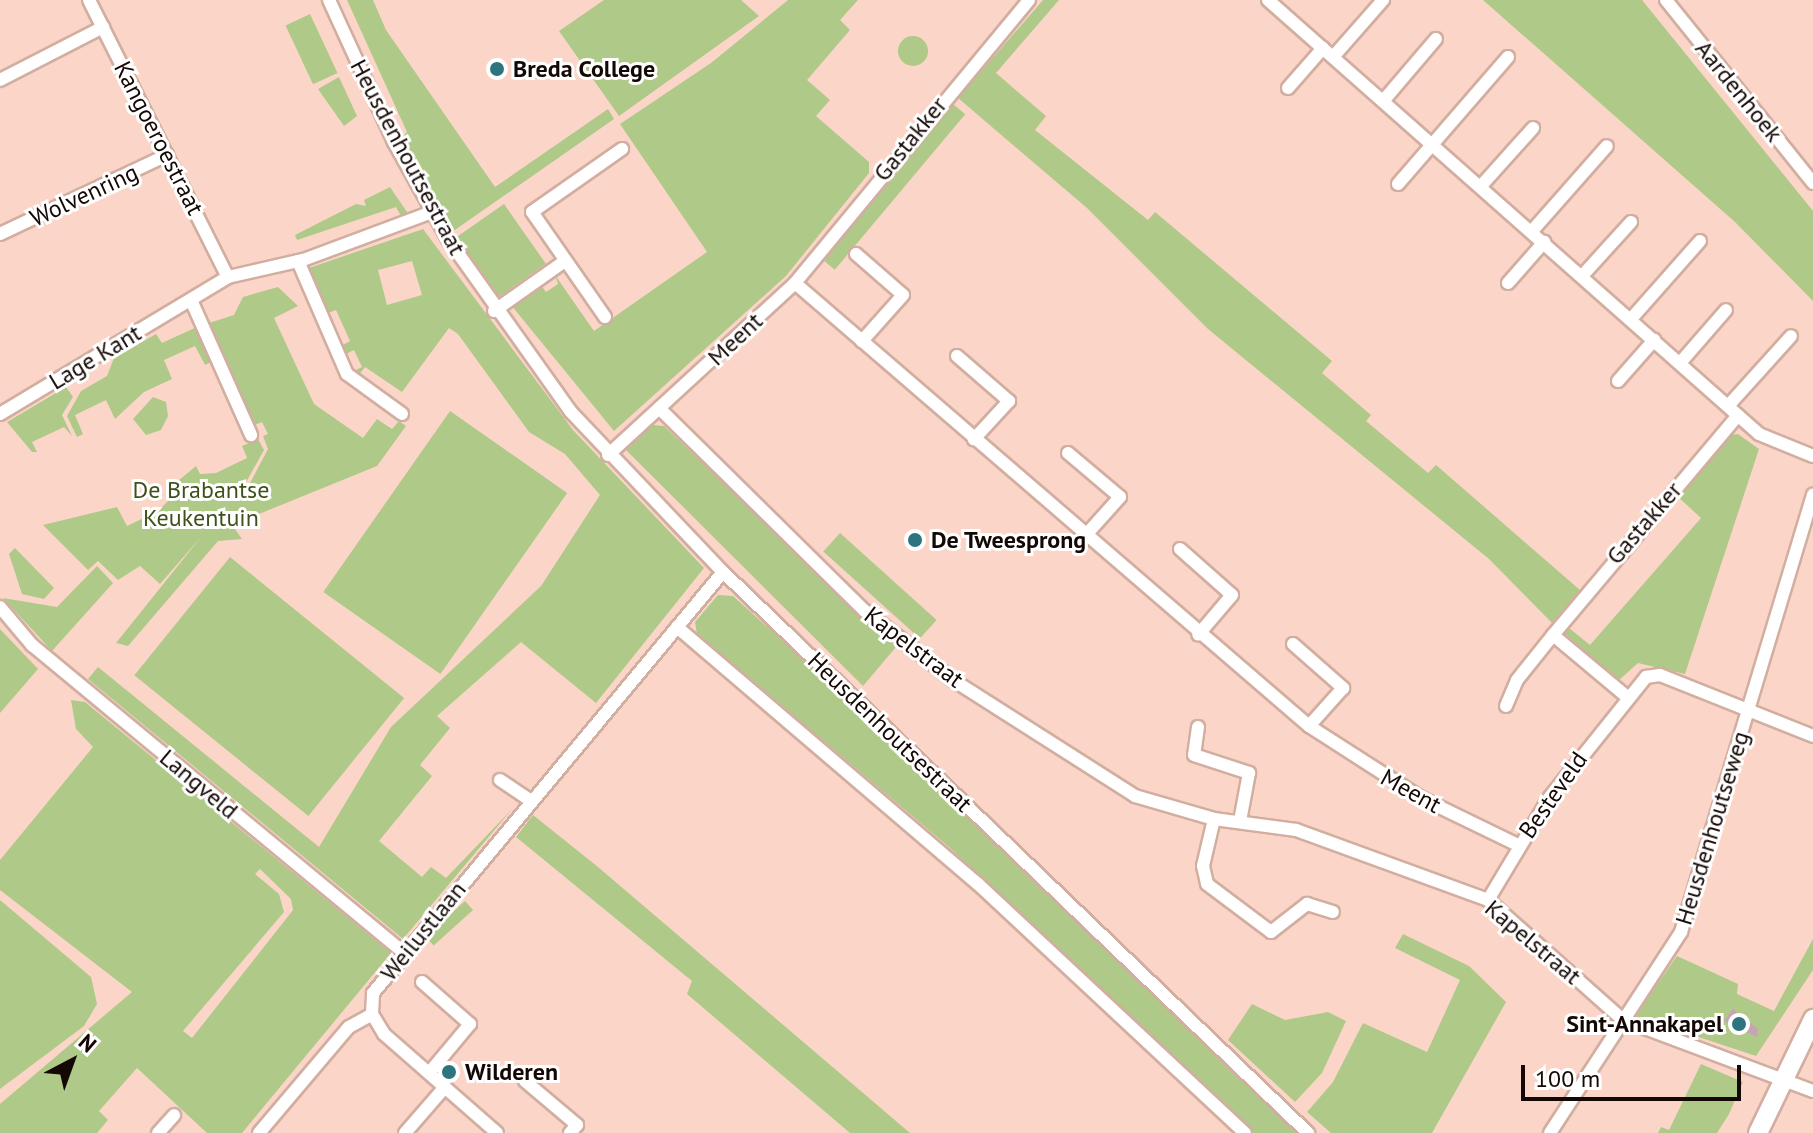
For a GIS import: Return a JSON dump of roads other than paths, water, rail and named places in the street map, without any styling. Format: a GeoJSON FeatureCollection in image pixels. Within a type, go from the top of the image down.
{"type":"FeatureCollection","features":[{"type":"Feature","properties":{"kind":"street","name":"Kangoeroestraat"},"geometry":{"type":"LineString","coordinates":[[89,0],[228,277]]}},
{"type":"Feature","properties":{"kind":"street","name":"Heusdenhoutsestraat"},"geometry":{"type":"LineString","coordinates":[[329,0],[432,212],[494,311],[608,455],[723,572],[1308,1133]]}},
{"type":"Feature","properties":{"kind":"street","name":"Gastakker"},"geometry":{"type":"LineString","coordinates":[[795,283],[1029,0]]}},
{"type":"Feature","properties":{"kind":"street"},"geometry":{"type":"LineString","coordinates":[[1268,0],[1759,434],[1813,456]]}},
{"type":"Feature","properties":{"kind":"street"},"geometry":{"type":"LineString","coordinates":[[1282,12],[1292,0]]}},
{"type":"Feature","properties":{"kind":"street"},"geometry":{"type":"LineString","coordinates":[[1288,88],[1383,0]]}},
{"type":"Feature","properties":{"kind":"street","name":"Aardenhoek"},"geometry":{"type":"LineString","coordinates":[[1666,0],[1813,183]]}},
{"type":"Feature","properties":{"kind":"street"},"geometry":{"type":"LineString","coordinates":[[0,80],[103,27]]}},
{"type":"Feature","properties":{"kind":"street"},"geometry":{"type":"LineString","coordinates":[[1384,100],[1436,39]]}},
{"type":"Feature","properties":{"kind":"street"},"geometry":{"type":"LineString","coordinates":[[1398,184],[1508,57]]}},
{"type":"Feature","properties":{"kind":"street"},"geometry":{"type":"LineString","coordinates":[[1481,186],[1533,128]]}},
{"type":"Feature","properties":{"kind":"street"},"geometry":{"type":"LineString","coordinates":[[1532,231],[1607,146]]}},
{"type":"Feature","properties":{"kind":"street"},"geometry":{"type":"LineString","coordinates":[[605,317],[532,212],[622,149]]}},
{"type":"Feature","properties":{"kind":"street","name":"Wolvenring"},"geometry":{"type":"LineString","coordinates":[[0,234],[167,155]]}},
{"type":"Feature","properties":{"kind":"street","name":"Lage Kant"},"geometry":{"type":"LineString","coordinates":[[0,414],[228,277],[298,261],[432,212]]}},
{"type":"Feature","properties":{"kind":"street"},"geometry":{"type":"LineString","coordinates":[[1582,276],[1631,222]]}},
{"type":"Feature","properties":{"kind":"street"},"geometry":{"type":"LineString","coordinates":[[1631,319],[1700,241]]}},
{"type":"Feature","properties":{"kind":"street"},"geometry":{"type":"LineString","coordinates":[[1508,283],[1544,242]]}},
{"type":"Feature","properties":{"kind":"street"},"geometry":{"type":"LineString","coordinates":[[856,254],[903,295],[862,341]]}},
{"type":"Feature","properties":{"kind":"street"},"geometry":{"type":"LineString","coordinates":[[298,261],[347,374],[402,414]]}},
{"type":"Feature","properties":{"kind":"street"},"geometry":{"type":"LineString","coordinates":[[494,311],[565,261]]}},
{"type":"Feature","properties":{"kind":"street","name":"Meent"},"geometry":{"type":"LineString","coordinates":[[608,455],[795,283],[1198,635],[1309,726],[1421,798],[1518,845]]}},
{"type":"Feature","properties":{"kind":"street"},"geometry":{"type":"LineString","coordinates":[[191,300],[251,435]]}},
{"type":"Feature","properties":{"kind":"street"},"geometry":{"type":"LineString","coordinates":[[1680,363],[1726,310]]}},
{"type":"Feature","properties":{"kind":"street","name":"Gastakker"},"geometry":{"type":"LineString","coordinates":[[1553,635],[1791,336]]}},
{"type":"Feature","properties":{"kind":"street"},"geometry":{"type":"LineString","coordinates":[[1618,381],[1654,340]]}},
{"type":"Feature","properties":{"kind":"street"},"geometry":{"type":"LineString","coordinates":[[957,356],[1009,401],[974,439]]}},
{"type":"Feature","properties":{"kind":"street","name":"Kapelstraat"},"geometry":{"type":"LineString","coordinates":[[659,408],[865,611],[953,680],[1135,796],[1214,819],[1296,830],[1488,900],[1623,1020],[1755,1074],[1782,1078],[1813,1091]]}},
{"type":"Feature","properties":{"kind":"street"},"geometry":{"type":"LineString","coordinates":[[1068,453],[1120,497],[1085,536]]}},
{"type":"Feature","properties":{"kind":"street","name":"Heusdenhoutseweg"},"geometry":{"type":"LineString","coordinates":[[1550,1133],[1681,932],[1813,494]]}},
{"type":"Feature","properties":{"kind":"street"},"geometry":{"type":"LineString","coordinates":[[1180,549],[1232,595],[1198,635]]}},
{"type":"Feature","properties":{"kind":"street","name":"Weilustlaan"},"geometry":{"type":"LineString","coordinates":[[372,1014],[373,993],[723,572]]}},
{"type":"Feature","properties":{"kind":"street","name":"Langveld"},"geometry":{"type":"LineString","coordinates":[[0,607],[32,645],[405,954]]}},
{"type":"Feature","properties":{"kind":"street"},"geometry":{"type":"LineString","coordinates":[[677,627],[973,879],[1245,1133]]}},
{"type":"Feature","properties":{"kind":"street"},"geometry":{"type":"LineString","coordinates":[[1506,706],[1517,680],[1553,635],[1626,696]]}},
{"type":"Feature","properties":{"kind":"street"},"geometry":{"type":"LineString","coordinates":[[1293,644],[1343,688],[1309,726]]}},
{"type":"Feature","properties":{"kind":"street","name":"Besteveld"},"geometry":{"type":"LineString","coordinates":[[1488,900],[1518,845],[1626,696],[1646,677],[1660,675],[1748,709]]}},
{"type":"Feature","properties":{"kind":"street"},"geometry":{"type":"LineString","coordinates":[[1748,709],[1813,736]]}},
{"type":"Feature","properties":{"kind":"street"},"geometry":{"type":"LineString","coordinates":[[1198,727],[1194,755],[1249,773],[1240,821]]}},
{"type":"Feature","properties":{"kind":"street"},"geometry":{"type":"LineString","coordinates":[[500,780],[531,801]]}},
{"type":"Feature","properties":{"kind":"street"},"geometry":{"type":"LineString","coordinates":[[1214,819],[1203,866],[1207,884],[1271,932],[1307,904],[1333,912]]}},
{"type":"Feature","properties":{"kind":"street"},"geometry":{"type":"LineString","coordinates":[[422,982],[470,1024],[429,1073]]}},
{"type":"Feature","properties":{"kind":"street"},"geometry":{"type":"LineString","coordinates":[[259,1133],[349,1027],[372,1014],[384,1034],[497,1133]]}},
{"type":"Feature","properties":{"kind":"street"},"geometry":{"type":"LineString","coordinates":[[1758,1133],[1813,1019]]}},
{"type":"Feature","properties":{"kind":"street"},"geometry":{"type":"LineString","coordinates":[[1743,1133],[1782,1078]]}},
{"type":"Feature","properties":{"kind":"street"},"geometry":{"type":"LineString","coordinates":[[525,1081],[577,1125],[570,1133]]}},
{"type":"Feature","properties":{"kind":"street"},"geometry":{"type":"LineString","coordinates":[[405,1133],[445,1087]]}},
{"type":"Feature","properties":{"kind":"street"},"geometry":{"type":"LineString","coordinates":[[158,1133],[174,1115]]}},
{"type":"Feature","properties":{"kind":"place","name":"Breda College"},"geometry":{"type":"Point","coordinates":[497,69]}},
{"type":"Feature","properties":{"kind":"place","name":"De Tweesprong"},"geometry":{"type":"Point","coordinates":[915,540]}},
{"type":"Feature","properties":{"kind":"place","name":"Sint-Annakapel"},"geometry":{"type":"Point","coordinates":[1739,1024]}},
{"type":"Feature","properties":{"kind":"place","name":"Wilderen"},"geometry":{"type":"Point","coordinates":[449,1072]}},
{"type":"Feature","properties":{"kind":"park label","name":"De Brabantse Keukentuin"},"geometry":{"type":"Point","coordinates":[201,504]}}]}
